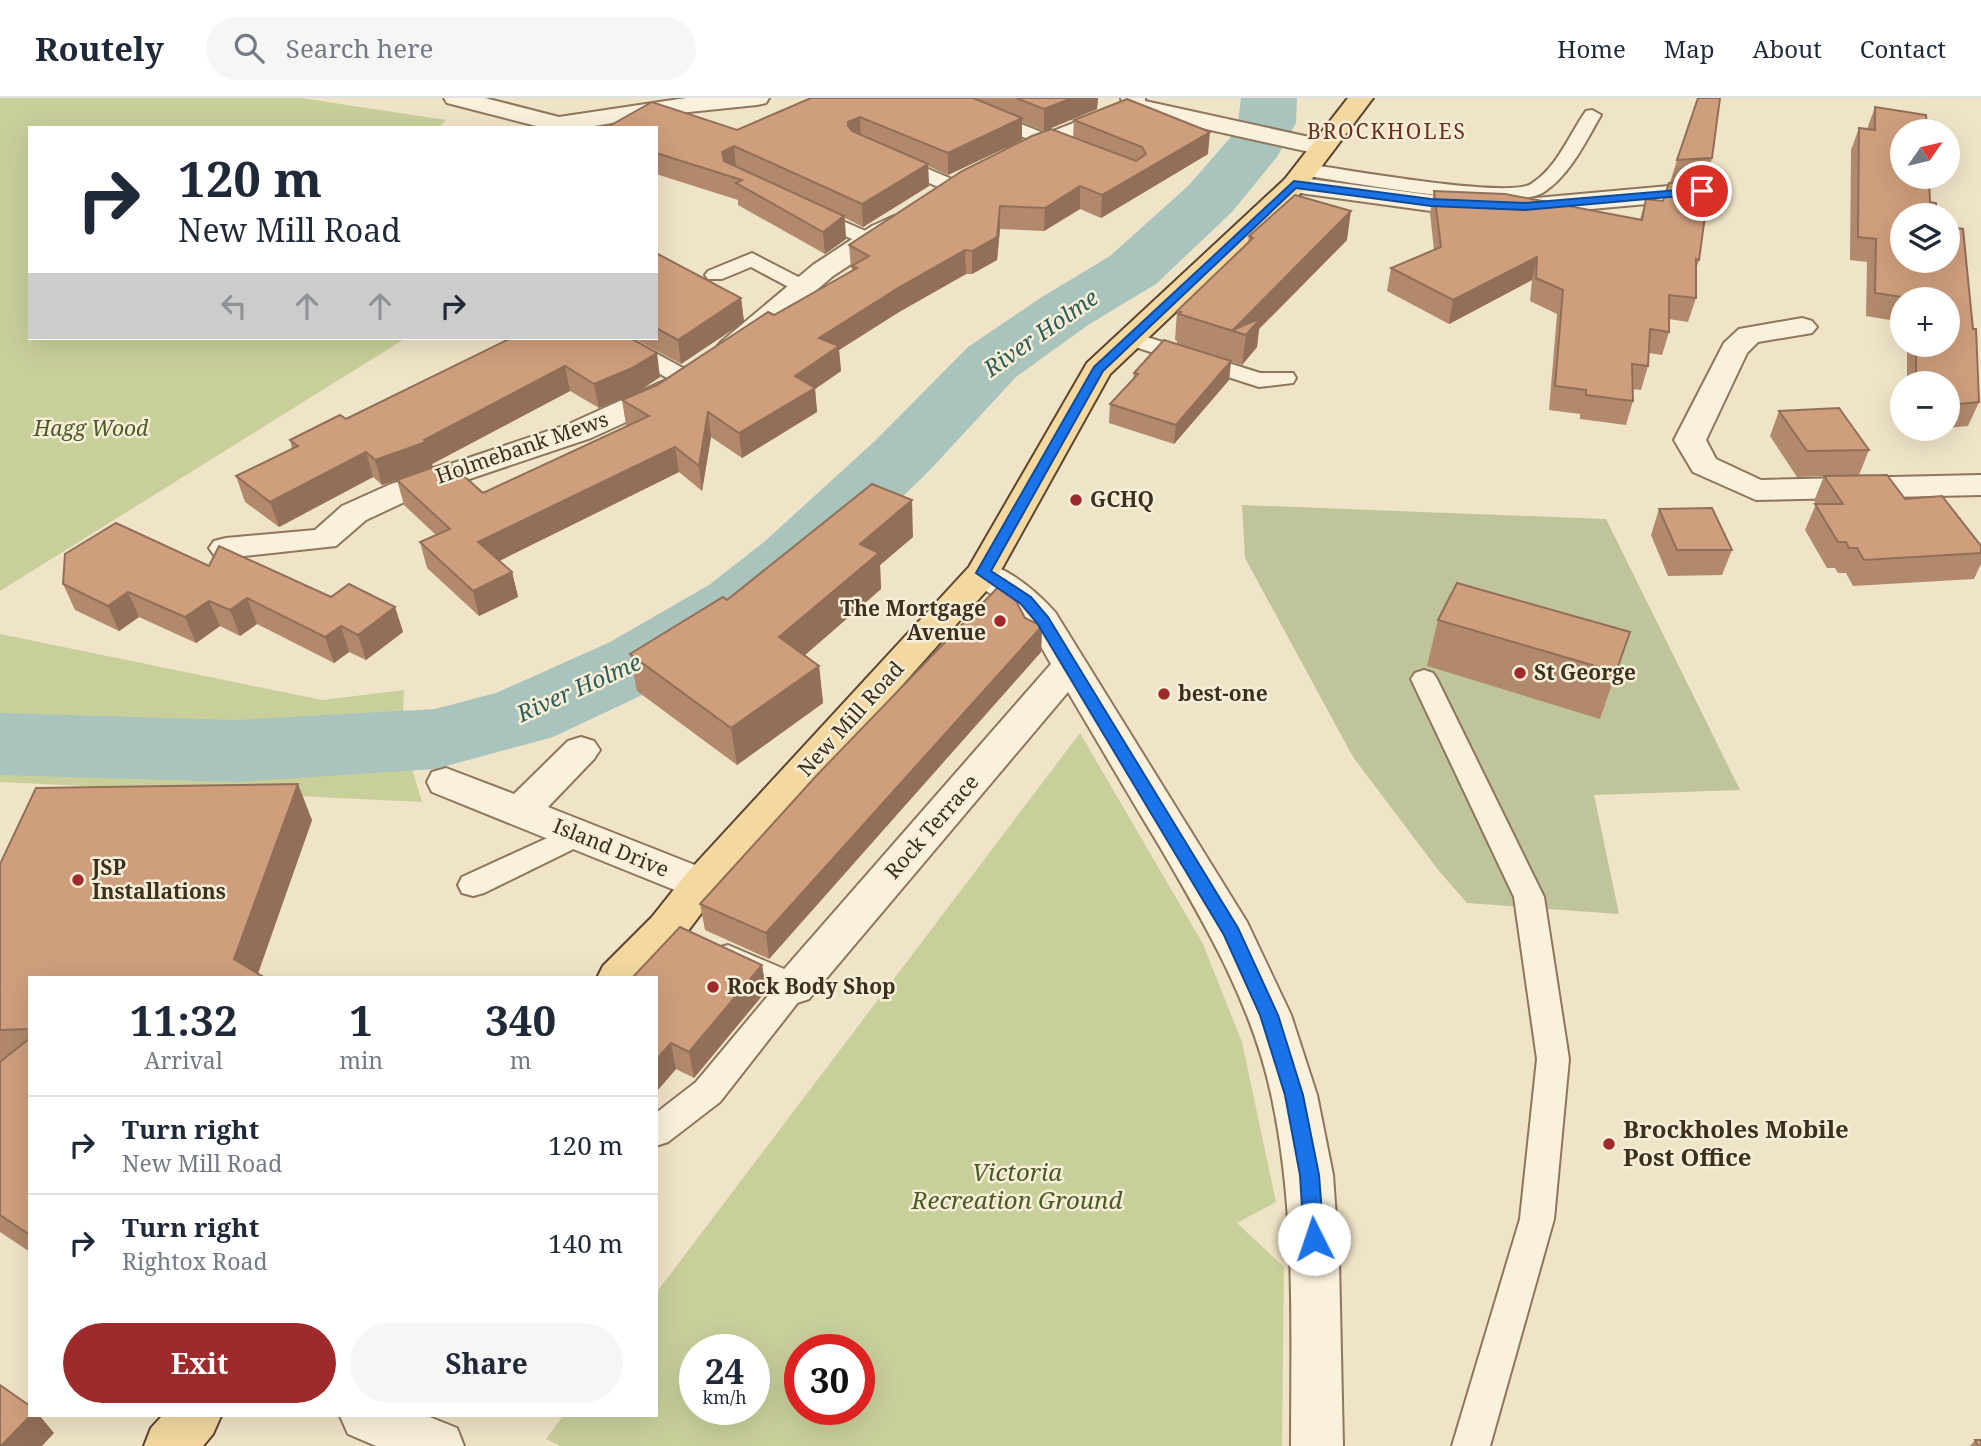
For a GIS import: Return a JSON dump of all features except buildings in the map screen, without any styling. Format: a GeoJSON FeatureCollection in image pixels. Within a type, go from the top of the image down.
{"type":"FeatureCollection","features":[{"type":"Feature","properties":{"kind":"main road","name":"New Mill Road"},"geometry":{"type":"LineString","coordinates":[[621,976],[686,937],[701,884],[983,573],[1098,369],[1362,98]]}},
{"type":"Feature","properties":{"kind":"main road"},"geometry":{"type":"LineString","coordinates":[[170,1446],[194,1417]]}},
{"type":"Feature","properties":{"kind":"street"},"geometry":{"type":"LineString","coordinates":[[456,98],[559,124],[660,108],[743,99]]}},
{"type":"Feature","properties":{"kind":"street"},"geometry":{"type":"LineString","coordinates":[[1134,102],[1230,128],[1304,160],[1431,203],[1525,207],[1702,191]]}},
{"type":"Feature","properties":{"kind":"street","name":"Holmebank Mews"},"geometry":{"type":"LineString","coordinates":[[226,548],[331,550],[354,513],[402,491],[580,431],[648,401],[748,337],[803,287],[868,239],[955,186],[1047,140],[1134,102]]}},
{"type":"Feature","properties":{"kind":"street"},"geometry":{"type":"LineString","coordinates":[[1802,327],[1749,335],[1734,349],[1690,440],[1704,465],[1756,490],[1970,486],[1981,510]]}},
{"type":"Feature","properties":{"kind":"street"},"geometry":{"type":"LineString","coordinates":[[983,573],[1026,601],[1043,620],[1232,933],[1269,1015],[1294,1095],[1309,1175],[1315,1260],[1317,1446]]}},
{"type":"Feature","properties":{"kind":"street","name":"Rock Terrace"},"geometry":{"type":"LineString","coordinates":[[794,987],[1070,666]]}},
{"type":"Feature","properties":{"kind":"street","name":"Island Drive"},"geometry":{"type":"LineString","coordinates":[[520,811],[581,750]]}},
{"type":"Feature","properties":{"kind":"street","name":"Island Drive"},"geometry":{"type":"LineString","coordinates":[[446,782],[701,884]]}},
{"type":"Feature","properties":{"kind":"lane"},"geometry":{"type":"LineString","coordinates":[[971,109],[1084,155]]}},
{"type":"Feature","properties":{"kind":"lane"},"geometry":{"type":"LineString","coordinates":[[1304,160],[1470,193],[1530,192],[1539,189],[1563,161],[1591,116]]}},
{"type":"Feature","properties":{"kind":"lane"},"geometry":{"type":"LineString","coordinates":[[883,156],[955,186]]}},
{"type":"Feature","properties":{"kind":"lane"},"geometry":{"type":"LineString","coordinates":[[797,206],[868,239]]}},
{"type":"Feature","properties":{"kind":"lane"},"geometry":{"type":"LineString","coordinates":[[715,275],[752,259],[803,287]]}},
{"type":"Feature","properties":{"kind":"lane"},"geometry":{"type":"LineString","coordinates":[[1131,338],[1259,380],[1285,378]]}},
{"type":"Feature","properties":{"kind":"lane"},"geometry":{"type":"LineString","coordinates":[[617,340],[684,378]]}},
{"type":"Feature","properties":{"kind":"lane"},"geometry":{"type":"LineString","coordinates":[[1424,679],[1529,897],[1553,1059],[1536,1219],[1471,1446]]}},
{"type":"Feature","properties":{"kind":"lane"},"geometry":{"type":"LineString","coordinates":[[473,885],[578,835]]}},
{"type":"Feature","properties":{"kind":"lane"},"geometry":{"type":"LineString","coordinates":[[658,1130],[708,1092],[794,987],[686,937]]}},
{"type":"Feature","properties":{"kind":"green space","name":"Hagg Wood"},"geometry":{"type":"Polygon","coordinates":[[[0,98],[301,98],[446,120],[440,126],[28,126],[28,340],[403,340],[0,591],[0,98]]]}},
{"type":"Feature","properties":{"kind":"green space"},"geometry":{"type":"Polygon","coordinates":[[[1242,505],[1606,519],[1740,790],[1594,795],[1619,914],[1467,903],[1439,871],[1353,757],[1245,558],[1242,505]]]}},
{"type":"Feature","properties":{"kind":"green space"},"geometry":{"type":"Polygon","coordinates":[[[0,634],[322,700],[404,690],[402,735],[422,802],[0,782],[0,634]]]}},
{"type":"Feature","properties":{"kind":"green space","name":"Victoria Recreation Ground"},"geometry":{"type":"Polygon","coordinates":[[[1080,733],[1203,944],[1242,1042],[1276,1202],[1237,1223],[1284,1267],[1282,1446],[560,1446],[546,1439],[562,1417],[658,1417],[658,1290],[1080,733]]]}},
{"type":"Feature","properties":{"kind":"waterway","name":"River Holme"},"geometry":{"type":"LineString","coordinates":[[0,744],[236,751],[435,739],[522,716],[640,662],[738,603],[792,559],[902,456],[992,362],[1065,311],[1133,270],[1210,199],[1256,145],[1267,123],[1269,98]]}},
{"type":"Feature","properties":{"kind":"place","name":"GCHQ"},"geometry":{"type":"Point","coordinates":[1076,500]}},
{"type":"Feature","properties":{"kind":"place","name":"The Mortgage Avenue"},"geometry":{"type":"Point","coordinates":[1000,621]}},
{"type":"Feature","properties":{"kind":"place","name":"St George"},"geometry":{"type":"Point","coordinates":[1520,673]}},
{"type":"Feature","properties":{"kind":"place","name":"best-one"},"geometry":{"type":"Point","coordinates":[1164,694]}},
{"type":"Feature","properties":{"kind":"place","name":"JSP Installations"},"geometry":{"type":"Point","coordinates":[78,880]}},
{"type":"Feature","properties":{"kind":"place","name":"Rock Body Shop"},"geometry":{"type":"Point","coordinates":[713,987]}},
{"type":"Feature","properties":{"kind":"place","name":"Brockholes Mobile Post Office"},"geometry":{"type":"Point","coordinates":[1609,1144]}},
{"type":"Feature","properties":{"kind":"district","name":"BROCKHOLES"},"geometry":{"type":"Point","coordinates":[1387,132]}},
{"type":"Feature","properties":{"kind":"route"},"geometry":{"type":"LineString","coordinates":[[1314,1239],[1309,1175],[1294,1095],[1269,1015],[1232,933],[1043,620],[1026,601],[983,573],[1098,369],[1294,185],[1431,203],[1525,207],[1702,191]]}}]}
